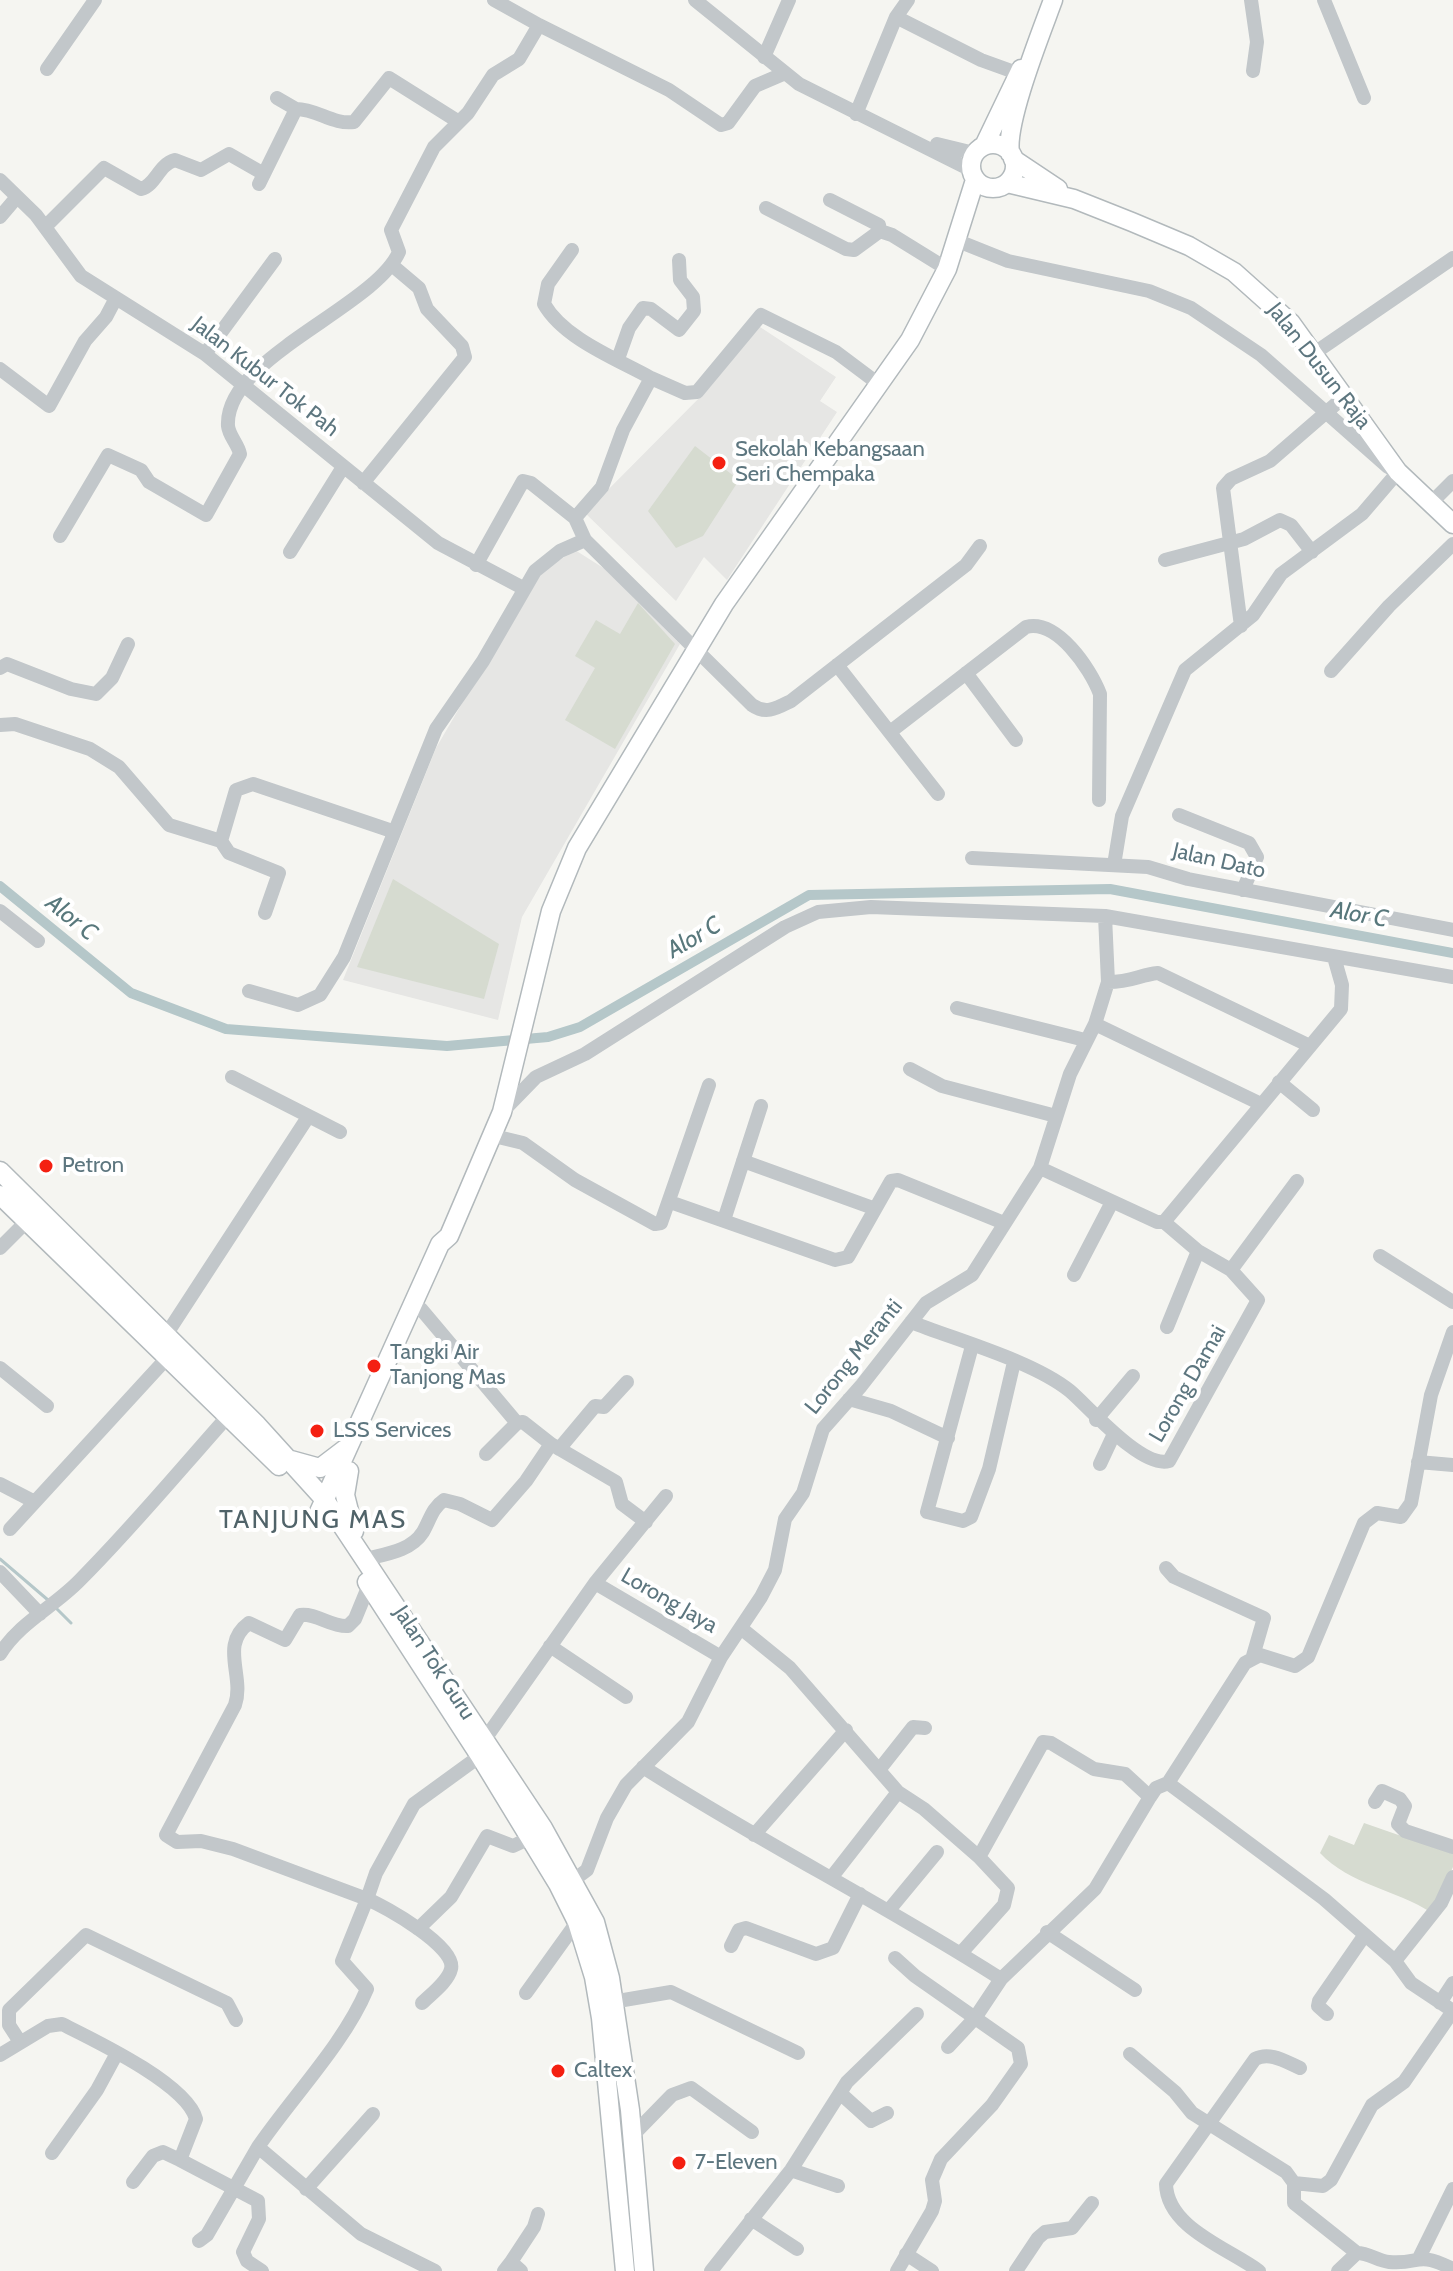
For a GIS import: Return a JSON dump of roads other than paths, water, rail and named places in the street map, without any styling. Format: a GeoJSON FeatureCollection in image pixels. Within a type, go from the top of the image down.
{"type":"FeatureCollection","features":[{"type":"Feature","properties":{"kind":"main road"},"geometry":{"type":"LineString","coordinates":[[326,1511],[349,1471],[447,1252],[449,1236],[494,1136],[511,1082],[551,911],[567,869],[696,647],[880,385],[917,328],[963,243],[1000,186],[1014,172],[1010,129],[1031,57],[1053,0]]}},
{"type":"Feature","properties":{"kind":"main road"},"geometry":{"type":"LineString","coordinates":[[947,269],[976,162],[1017,73],[1031,57]]}},
{"type":"Feature","properties":{"kind":"main road","name":"Jalan Dusun Raja"},"geometry":{"type":"LineString","coordinates":[[1074,199],[1000,186],[976,162],[996,144],[1074,199],[1216,260],[1271,302],[1313,354],[1397,473],[1453,524]]}},
{"type":"Feature","properties":{"kind":"main road","name":"Jalan Tok Guru"},"geometry":{"type":"LineString","coordinates":[[0,1171],[289,1459],[326,1511],[369,1585],[543,1828],[595,1922],[610,1978],[632,2136],[644,2271]]}},
{"type":"Feature","properties":{"kind":"main road","name":"Jalan Tok Guru"},"geometry":{"type":"LineString","coordinates":[[0,1195],[353,1540],[483,1748],[577,1922],[594,1977],[601,2018],[625,2271]]}},
{"type":"Feature","properties":{"kind":"main road"},"geometry":{"type":"LineString","coordinates":[[326,1511],[354,1438],[440,1244],[449,1236]]}},
{"type":"Feature","properties":{"kind":"main road"},"geometry":{"type":"LineString","coordinates":[[289,1459],[320,1468],[336,1458],[354,1438]]}},
{"type":"Feature","properties":{"kind":"main road"},"geometry":{"type":"LineString","coordinates":[[349,1471],[345,1495],[353,1540]]}},
{"type":"Feature","properties":{"kind":"main road"},"geometry":{"type":"LineString","coordinates":[[616,2175],[635,2173]]}},
{"type":"Feature","properties":{"kind":"street"},"geometry":{"type":"LineString","coordinates":[[47,69],[95,0]]}},
{"type":"Feature","properties":{"kind":"street"},"geometry":{"type":"LineString","coordinates":[[494,0],[669,90],[721,125],[728,123],[755,86],[783,74]]}},
{"type":"Feature","properties":{"kind":"street"},"geometry":{"type":"LineString","coordinates":[[695,0],[783,74],[856,114],[976,162]]}},
{"type":"Feature","properties":{"kind":"street"},"geometry":{"type":"LineString","coordinates":[[764,57],[789,0]]}},
{"type":"Feature","properties":{"kind":"street"},"geometry":{"type":"LineString","coordinates":[[856,114],[896,17],[908,0]]}},
{"type":"Feature","properties":{"kind":"street"},"geometry":{"type":"LineString","coordinates":[[1251,0],[1257,42],[1253,71]]}},
{"type":"Feature","properties":{"kind":"street"},"geometry":{"type":"LineString","coordinates":[[1324,0],[1364,98]]}},
{"type":"Feature","properties":{"kind":"street"},"geometry":{"type":"LineString","coordinates":[[896,17],[981,60],[1017,73]]}},
{"type":"Feature","properties":{"kind":"street"},"geometry":{"type":"LineString","coordinates":[[60,536],[108,455],[141,470],[149,482],[206,515],[240,454],[228,424],[230,411],[244,387],[286,345],[393,266],[399,252],[392,240],[393,221],[434,147],[459,122],[493,75],[519,59],[539,25]]}},
{"type":"Feature","properties":{"kind":"street"},"geometry":{"type":"LineString","coordinates":[[277,98],[296,109],[309,109],[337,121],[354,122],[385,81],[392,78],[459,122]]}},
{"type":"Feature","properties":{"kind":"street"},"geometry":{"type":"LineString","coordinates":[[46,226],[104,168],[141,189],[149,186],[163,165],[175,160],[201,170],[229,154],[262,179],[296,109]]}},
{"type":"Feature","properties":{"kind":"street","name":"Jalan Kubur Tok Pah"},"geometry":{"type":"LineString","coordinates":[[0,180],[46,226],[81,276],[205,354],[438,543],[523,588]]}},
{"type":"Feature","properties":{"kind":"street"},"geometry":{"type":"LineString","coordinates":[[0,217],[17,197]]}},
{"type":"Feature","properties":{"kind":"street"},"geometry":{"type":"LineString","coordinates":[[830,200],[872,219],[879,225],[880,231]]}},
{"type":"Feature","properties":{"kind":"street"},"geometry":{"type":"LineString","coordinates":[[766,208],[846,249],[854,250],[880,231]]}},
{"type":"Feature","properties":{"kind":"street"},"geometry":{"type":"LineString","coordinates":[[880,231],[892,235],[947,269]]}},
{"type":"Feature","properties":{"kind":"street"},"geometry":{"type":"LineString","coordinates":[[963,243],[1008,261],[1149,291],[1191,308],[1238,337],[1397,473],[1362,514],[1281,574],[1241,626],[1192,662],[1179,680],[1122,816],[1114,865]]}},
{"type":"Feature","properties":{"kind":"street"},"geometry":{"type":"LineString","coordinates":[[572,250],[548,284],[544,304],[567,329],[651,378],[685,393],[697,392],[761,315],[836,352],[880,385]]}},
{"type":"Feature","properties":{"kind":"street"},"geometry":{"type":"LineString","coordinates":[[1313,354],[1453,258]]}},
{"type":"Feature","properties":{"kind":"street"},"geometry":{"type":"LineString","coordinates":[[205,354],[275,259]]}},
{"type":"Feature","properties":{"kind":"street"},"geometry":{"type":"LineString","coordinates":[[618,359],[629,328],[643,308],[651,309],[679,330],[694,311],[693,297],[680,280],[679,260]]}},
{"type":"Feature","properties":{"kind":"street"},"geometry":{"type":"LineString","coordinates":[[363,483],[465,357],[462,346],[427,309],[419,288],[393,266]]}},
{"type":"Feature","properties":{"kind":"street"},"geometry":{"type":"LineString","coordinates":[[0,369],[49,406],[85,341],[106,317],[116,298]]}},
{"type":"Feature","properties":{"kind":"street"},"geometry":{"type":"LineString","coordinates":[[575,518],[602,487],[623,430],[651,378]]}},
{"type":"Feature","properties":{"kind":"street"},"geometry":{"type":"LineString","coordinates":[[1241,626],[1228,543],[1223,494],[1226,483],[1270,461],[1344,397]]}},
{"type":"Feature","properties":{"kind":"street"},"geometry":{"type":"LineString","coordinates":[[290,552],[343,467]]}},
{"type":"Feature","properties":{"kind":"street"},"geometry":{"type":"LineString","coordinates":[[476,565],[523,481],[531,483],[575,518],[585,540],[758,710],[773,710],[791,701],[966,565],[980,546]]}},
{"type":"Feature","properties":{"kind":"street"},"geometry":{"type":"LineString","coordinates":[[1432,502],[1453,481]]}},
{"type":"Feature","properties":{"kind":"street"},"geometry":{"type":"LineString","coordinates":[[1165,560],[1228,543],[1280,520],[1291,525],[1312,552]]}},
{"type":"Feature","properties":{"kind":"street"},"geometry":{"type":"LineString","coordinates":[[249,991],[298,1005],[320,995],[344,957],[392,831],[436,729],[483,661],[523,588],[547,559],[585,540]]}},
{"type":"Feature","properties":{"kind":"street"},"geometry":{"type":"LineString","coordinates":[[1331,671],[1389,606],[1453,544]]}},
{"type":"Feature","properties":{"kind":"street"},"geometry":{"type":"LineString","coordinates":[[890,732],[1026,627],[1046,626],[1056,633],[1096,682],[1100,694],[1099,800]]}},
{"type":"Feature","properties":{"kind":"street"},"geometry":{"type":"LineString","coordinates":[[0,668],[7,664],[71,689],[96,694],[108,686],[128,644]]}},
{"type":"Feature","properties":{"kind":"street"},"geometry":{"type":"LineString","coordinates":[[837,665],[938,794]]}},
{"type":"Feature","properties":{"kind":"street"},"geometry":{"type":"LineString","coordinates":[[966,673],[1016,740]]}},
{"type":"Feature","properties":{"kind":"street"},"geometry":{"type":"LineString","coordinates":[[0,725],[13,723],[90,749],[119,767],[169,825],[221,841],[229,853],[279,873],[265,913]]}},
{"type":"Feature","properties":{"kind":"street"},"geometry":{"type":"LineString","coordinates":[[221,841],[234,793],[246,784],[392,831]]}},
{"type":"Feature","properties":{"kind":"street"},"geometry":{"type":"LineString","coordinates":[[1179,815],[1249,843],[1255,849],[1254,869],[1243,890]]}},
{"type":"Feature","properties":{"kind":"street","name":"Jalan Dato"},"geometry":{"type":"LineString","coordinates":[[972,858],[1148,867],[1243,890],[1453,930]]}},
{"type":"Feature","properties":{"kind":"street"},"geometry":{"type":"LineString","coordinates":[[502,1112],[550,1068],[585,1054],[679,991],[785,927],[818,912],[894,906],[1105,916],[1453,977]]}},
{"type":"Feature","properties":{"kind":"street"},"geometry":{"type":"LineString","coordinates":[[0,911],[38,941]]}},
{"type":"Feature","properties":{"kind":"street","name":"Lorong Meranti"},"geometry":{"type":"LineString","coordinates":[[571,1882],[587,1870],[617,1799],[643,1767],[688,1722],[721,1657],[742,1629],[775,1570],[785,1519],[803,1493],[816,1443],[823,1429],[926,1303],[972,1275],[1040,1168],[1056,1116],[1085,1040],[1095,1024],[1108,982],[1105,916]]}},
{"type":"Feature","properties":{"kind":"street"},"geometry":{"type":"LineString","coordinates":[[1164,1222],[1341,1009],[1342,985],[1334,957]]}},
{"type":"Feature","properties":{"kind":"street"},"geometry":{"type":"LineString","coordinates":[[1108,982],[1135,982],[1147,974],[1158,973],[1310,1046]]}},
{"type":"Feature","properties":{"kind":"street"},"geometry":{"type":"LineString","coordinates":[[957,1008],[1085,1040]]}},
{"type":"Feature","properties":{"kind":"street"},"geometry":{"type":"LineString","coordinates":[[1095,1024],[1261,1104]]}},
{"type":"Feature","properties":{"kind":"street"},"geometry":{"type":"LineString","coordinates":[[910,1069],[942,1086],[1056,1116]]}},
{"type":"Feature","properties":{"kind":"street"},"geometry":{"type":"LineString","coordinates":[[232,1077],[340,1132]]}},
{"type":"Feature","properties":{"kind":"street"},"geometry":{"type":"LineString","coordinates":[[1279,1082],[1313,1110]]}},
{"type":"Feature","properties":{"kind":"street"},"geometry":{"type":"LineString","coordinates":[[494,1136],[523,1143],[575,1180],[655,1224],[661,1223],[709,1085]]}},
{"type":"Feature","properties":{"kind":"street"},"geometry":{"type":"LineString","coordinates":[[724,1220],[761,1106]]}},
{"type":"Feature","properties":{"kind":"street"},"geometry":{"type":"LineString","coordinates":[[166,1335],[308,1117]]}},
{"type":"Feature","properties":{"kind":"street"},"geometry":{"type":"LineString","coordinates":[[743,1161],[873,1208]]}},
{"type":"Feature","properties":{"kind":"street","name":"Lorong Damai"},"geometry":{"type":"LineString","coordinates":[[911,1322],[1014,1362],[1070,1391],[1096,1420],[1114,1434],[1163,1463],[1175,1456],[1256,1308],[1255,1293],[1231,1270],[1198,1251],[1164,1222],[1112,1202],[1040,1168]]}},
{"type":"Feature","properties":{"kind":"street"},"geometry":{"type":"LineString","coordinates":[[670,1202],[820,1256],[842,1260],[852,1251],[884,1189],[898,1180],[1004,1223]]}},
{"type":"Feature","properties":{"kind":"street"},"geometry":{"type":"LineString","coordinates":[[1231,1270],[1297,1181]]}},
{"type":"Feature","properties":{"kind":"street"},"geometry":{"type":"LineString","coordinates":[[1074,1275],[1112,1202]]}},
{"type":"Feature","properties":{"kind":"street"},"geometry":{"type":"LineString","coordinates":[[0,1248],[26,1222]]}},
{"type":"Feature","properties":{"kind":"street"},"geometry":{"type":"LineString","coordinates":[[1167,1327],[1198,1251]]}},
{"type":"Feature","properties":{"kind":"street"},"geometry":{"type":"LineString","coordinates":[[1380,1256],[1453,1302]]}},
{"type":"Feature","properties":{"kind":"street"},"geometry":{"type":"LineString","coordinates":[[421,1309],[517,1423],[528,1424],[555,1446],[616,1482],[622,1504],[646,1522]]}},
{"type":"Feature","properties":{"kind":"street"},"geometry":{"type":"LineString","coordinates":[[1253,1656],[1268,1656],[1288,1666],[1303,1663],[1364,1523],[1377,1513],[1392,1518],[1401,1517],[1406,1512],[1431,1395],[1453,1332]]}},
{"type":"Feature","properties":{"kind":"street"},"geometry":{"type":"LineString","coordinates":[[972,1346],[927,1512],[963,1521],[971,1517],[989,1469],[1014,1362]]}},
{"type":"Feature","properties":{"kind":"street"},"geometry":{"type":"LineString","coordinates":[[10,1529],[167,1358]]}},
{"type":"Feature","properties":{"kind":"street"},"geometry":{"type":"LineString","coordinates":[[0,1368],[47,1406]]}},
{"type":"Feature","properties":{"kind":"street"},"geometry":{"type":"LineString","coordinates":[[1096,1420],[1133,1376]]}},
{"type":"Feature","properties":{"kind":"street"},"geometry":{"type":"LineString","coordinates":[[366,1559],[410,1545],[420,1537],[436,1506],[444,1500],[460,1504],[492,1520],[555,1446],[595,1406],[604,1407],[627,1382]]}},
{"type":"Feature","properties":{"kind":"street"},"geometry":{"type":"LineString","coordinates":[[849,1399],[891,1411],[948,1438]]}},
{"type":"Feature","properties":{"kind":"street"},"geometry":{"type":"LineString","coordinates":[[0,1654],[12,1636],[66,1594],[228,1416]]}},
{"type":"Feature","properties":{"kind":"street"},"geometry":{"type":"LineString","coordinates":[[486,1454],[517,1423]]}},
{"type":"Feature","properties":{"kind":"street"},"geometry":{"type":"LineString","coordinates":[[1100,1464],[1114,1434]]}},
{"type":"Feature","properties":{"kind":"street"},"geometry":{"type":"LineString","coordinates":[[1418,1462],[1453,1465]]}},
{"type":"Feature","properties":{"kind":"street"},"geometry":{"type":"LineString","coordinates":[[0,1484],[33,1501]]}},
{"type":"Feature","properties":{"kind":"street"},"geometry":{"type":"LineString","coordinates":[[199,2241],[207,2235],[258,2147],[338,2038],[363,1998],[367,1989],[342,1961],[376,1873],[414,1804],[483,1748],[595,1583],[666,1496]]}},
{"type":"Feature","properties":{"kind":"street"},"geometry":{"type":"LineString","coordinates":[[948,2047],[975,2018],[1001,1979],[1095,1889],[1156,1788],[1168,1783],[1237,1674],[1253,1656],[1264,1618],[1174,1577],[1166,1568]]}},
{"type":"Feature","properties":{"kind":"street"},"geometry":{"type":"LineString","coordinates":[[0,1572],[42,1613]]}},
{"type":"Feature","properties":{"kind":"street","name":"Lorong Jaya"},"geometry":{"type":"LineString","coordinates":[[595,1583],[721,1657]]}},
{"type":"Feature","properties":{"kind":"street"},"geometry":{"type":"LineString","coordinates":[[369,1585],[355,1619],[348,1626],[339,1627],[308,1614],[300,1615],[285,1640],[258,1624],[249,1623],[243,1627],[232,1651],[239,1681],[235,1705],[166,1835],[177,1842],[201,1841],[233,1849],[367,1899],[418,1929],[443,1951],[452,1967],[422,2003]]}},
{"type":"Feature","properties":{"kind":"street"},"geometry":{"type":"LineString","coordinates":[[742,1629],[790,1668],[898,1792],[924,1809],[979,1857],[1008,1888],[1008,1896],[961,1953]]}},
{"type":"Feature","properties":{"kind":"street"},"geometry":{"type":"LineString","coordinates":[[550,1646],[626,1697]]}},
{"type":"Feature","properties":{"kind":"street"},"geometry":{"type":"LineString","coordinates":[[879,1770],[903,1736],[913,1727],[925,1728]]}},
{"type":"Feature","properties":{"kind":"street"},"geometry":{"type":"LineString","coordinates":[[754,1835],[846,1730]]}},
{"type":"Feature","properties":{"kind":"street"},"geometry":{"type":"LineString","coordinates":[[979,1857],[1043,1742],[1051,1743],[1094,1769],[1125,1774],[1150,1797]]}},
{"type":"Feature","properties":{"kind":"street"},"geometry":{"type":"LineString","coordinates":[[643,1767],[1001,1979]]}},
{"type":"Feature","properties":{"kind":"street"},"geometry":{"type":"LineString","coordinates":[[1168,1783],[1324,1899],[1395,1961],[1411,1983],[1449,2008]]}},
{"type":"Feature","properties":{"kind":"street"},"geometry":{"type":"LineString","coordinates":[[1375,1802],[1382,1791],[1400,1799],[1405,1806],[1398,1824],[1405,1831],[1453,1847]]}},
{"type":"Feature","properties":{"kind":"street"},"geometry":{"type":"LineString","coordinates":[[831,1878],[898,1792]]}},
{"type":"Feature","properties":{"kind":"street"},"geometry":{"type":"LineString","coordinates":[[418,1929],[451,1897],[487,1836],[513,1846],[530,1838]]}},
{"type":"Feature","properties":{"kind":"street"},"geometry":{"type":"LineString","coordinates":[[889,1910],[937,1852]]}},
{"type":"Feature","properties":{"kind":"street"},"geometry":{"type":"LineString","coordinates":[[1395,1961],[1441,1903],[1453,1877]]}},
{"type":"Feature","properties":{"kind":"street"},"geometry":{"type":"LineString","coordinates":[[731,1946],[739,1930],[746,1928],[816,1954],[825,1953],[833,1948],[860,1894]]}},
{"type":"Feature","properties":{"kind":"street"},"geometry":{"type":"LineString","coordinates":[[526,1993],[577,1922]]}},
{"type":"Feature","properties":{"kind":"street"},"geometry":{"type":"LineString","coordinates":[[1047,1932],[1135,1990]]}},
{"type":"Feature","properties":{"kind":"street"},"geometry":{"type":"LineString","coordinates":[[20,2042],[9,2025],[9,2010],[86,1935],[227,2003],[236,2020]]}},
{"type":"Feature","properties":{"kind":"street"},"geometry":{"type":"LineString","coordinates":[[1327,2014],[1318,2006],[1319,2001],[1364,1936]]}},
{"type":"Feature","properties":{"kind":"street"},"geometry":{"type":"LineString","coordinates":[[895,1958],[907,1971],[1018,2048],[1021,2064],[992,2105],[941,2159],[932,2180],[935,2201],[932,2211],[897,2271]]}},
{"type":"Feature","properties":{"kind":"street"},"geometry":{"type":"LineString","coordinates":[[1294,2183],[1302,2181],[1323,2186],[1331,2180],[1372,2105],[1404,2082],[1449,2008],[1453,1983]]}},
{"type":"Feature","properties":{"kind":"street"},"geometry":{"type":"LineString","coordinates":[[612,2002],[671,1992],[798,2053]]}},
{"type":"Feature","properties":{"kind":"street"},"geometry":{"type":"LineString","coordinates":[[711,2271],[791,2170],[840,2093],[917,2014]]}},
{"type":"Feature","properties":{"kind":"street"},"geometry":{"type":"LineString","coordinates":[[0,2055],[55,2023],[157,2078],[194,2110],[196,2119],[180,2160]]}},
{"type":"Feature","properties":{"kind":"street"},"geometry":{"type":"LineString","coordinates":[[1130,2054],[1208,2124],[1286,2172],[1294,2183],[1292,2195],[1299,2208],[1357,2253],[1391,2262],[1420,2256],[1453,2269]]}},
{"type":"Feature","properties":{"kind":"street"},"geometry":{"type":"LineString","coordinates":[[52,2153],[97,2090],[116,2055]]}},
{"type":"Feature","properties":{"kind":"street"},"geometry":{"type":"LineString","coordinates":[[1259,2271],[1177,2216],[1166,2198],[1166,2184],[1255,2059],[1263,2055],[1274,2057],[1300,2068]]}},
{"type":"Feature","properties":{"kind":"street"},"geometry":{"type":"LineString","coordinates":[[632,2136],[672,2095],[691,2088],[752,2132]]}},
{"type":"Feature","properties":{"kind":"street"},"geometry":{"type":"LineString","coordinates":[[840,2093],[871,2121],[887,2113]]}},
{"type":"Feature","properties":{"kind":"street"},"geometry":{"type":"LineString","coordinates":[[306,2189],[373,2114]]}},
{"type":"Feature","properties":{"kind":"street"},"geometry":{"type":"LineString","coordinates":[[258,2147],[361,2234],[435,2271]]}},
{"type":"Feature","properties":{"kind":"street"},"geometry":{"type":"LineString","coordinates":[[133,2182],[153,2156],[163,2152],[258,2201],[259,2219],[243,2252],[247,2261],[262,2271]]}},
{"type":"Feature","properties":{"kind":"street"},"geometry":{"type":"LineString","coordinates":[[791,2170],[838,2186]]}},
{"type":"Feature","properties":{"kind":"street"},"geometry":{"type":"LineString","coordinates":[[1420,2256],[1453,2189]]}},
{"type":"Feature","properties":{"kind":"street"},"geometry":{"type":"LineString","coordinates":[[1016,2271],[1038,2238],[1045,2232],[1072,2228],[1092,2203]]}},
{"type":"Feature","properties":{"kind":"street"},"geometry":{"type":"LineString","coordinates":[[512,2268],[538,2214]]}},
{"type":"Feature","properties":{"kind":"street"},"geometry":{"type":"LineString","coordinates":[[751,2219],[797,2249]]}},
{"type":"Feature","properties":{"kind":"street"},"geometry":{"type":"LineString","coordinates":[[1338,2271],[1357,2253]]}},
{"type":"Feature","properties":{"kind":"street"},"geometry":{"type":"LineString","coordinates":[[906,2254],[932,2271]]}},
{"type":"Feature","properties":{"kind":"waterway","name":"Alor C"},"geometry":{"type":"LineString","coordinates":[[0,886],[131,993],[226,1029],[447,1046],[548,1037],[580,1027],[809,895],[1110,889],[1453,953]]}},
{"type":"Feature","properties":{"kind":"waterway"},"geometry":{"type":"LineString","coordinates":[[0,1559],[48,1600]]}},
{"type":"Feature","properties":{"kind":"waterway"},"geometry":{"type":"LineString","coordinates":[[57,1609],[71,1623]]}},
{"type":"Feature","properties":{"kind":"place","name":"Sekolah Kebangsaan Seri Chempaka"},"geometry":{"type":"Point","coordinates":[719,463]}},
{"type":"Feature","properties":{"kind":"place","name":"Petron"},"geometry":{"type":"Point","coordinates":[46,1166]}},
{"type":"Feature","properties":{"kind":"place","name":"Tangki Air Tanjong Mas"},"geometry":{"type":"Point","coordinates":[374,1366]}},
{"type":"Feature","properties":{"kind":"place","name":"LSS Services"},"geometry":{"type":"Point","coordinates":[317,1431]}},
{"type":"Feature","properties":{"kind":"place","name":"Caltex"},"geometry":{"type":"Point","coordinates":[558,2071]}},
{"type":"Feature","properties":{"kind":"place","name":"7-Eleven"},"geometry":{"type":"Point","coordinates":[679,2163]}},
{"type":"Feature","properties":{"kind":"district","name":"TANJUNG MAS"},"geometry":{"type":"Point","coordinates":[313,1520]}}]}
